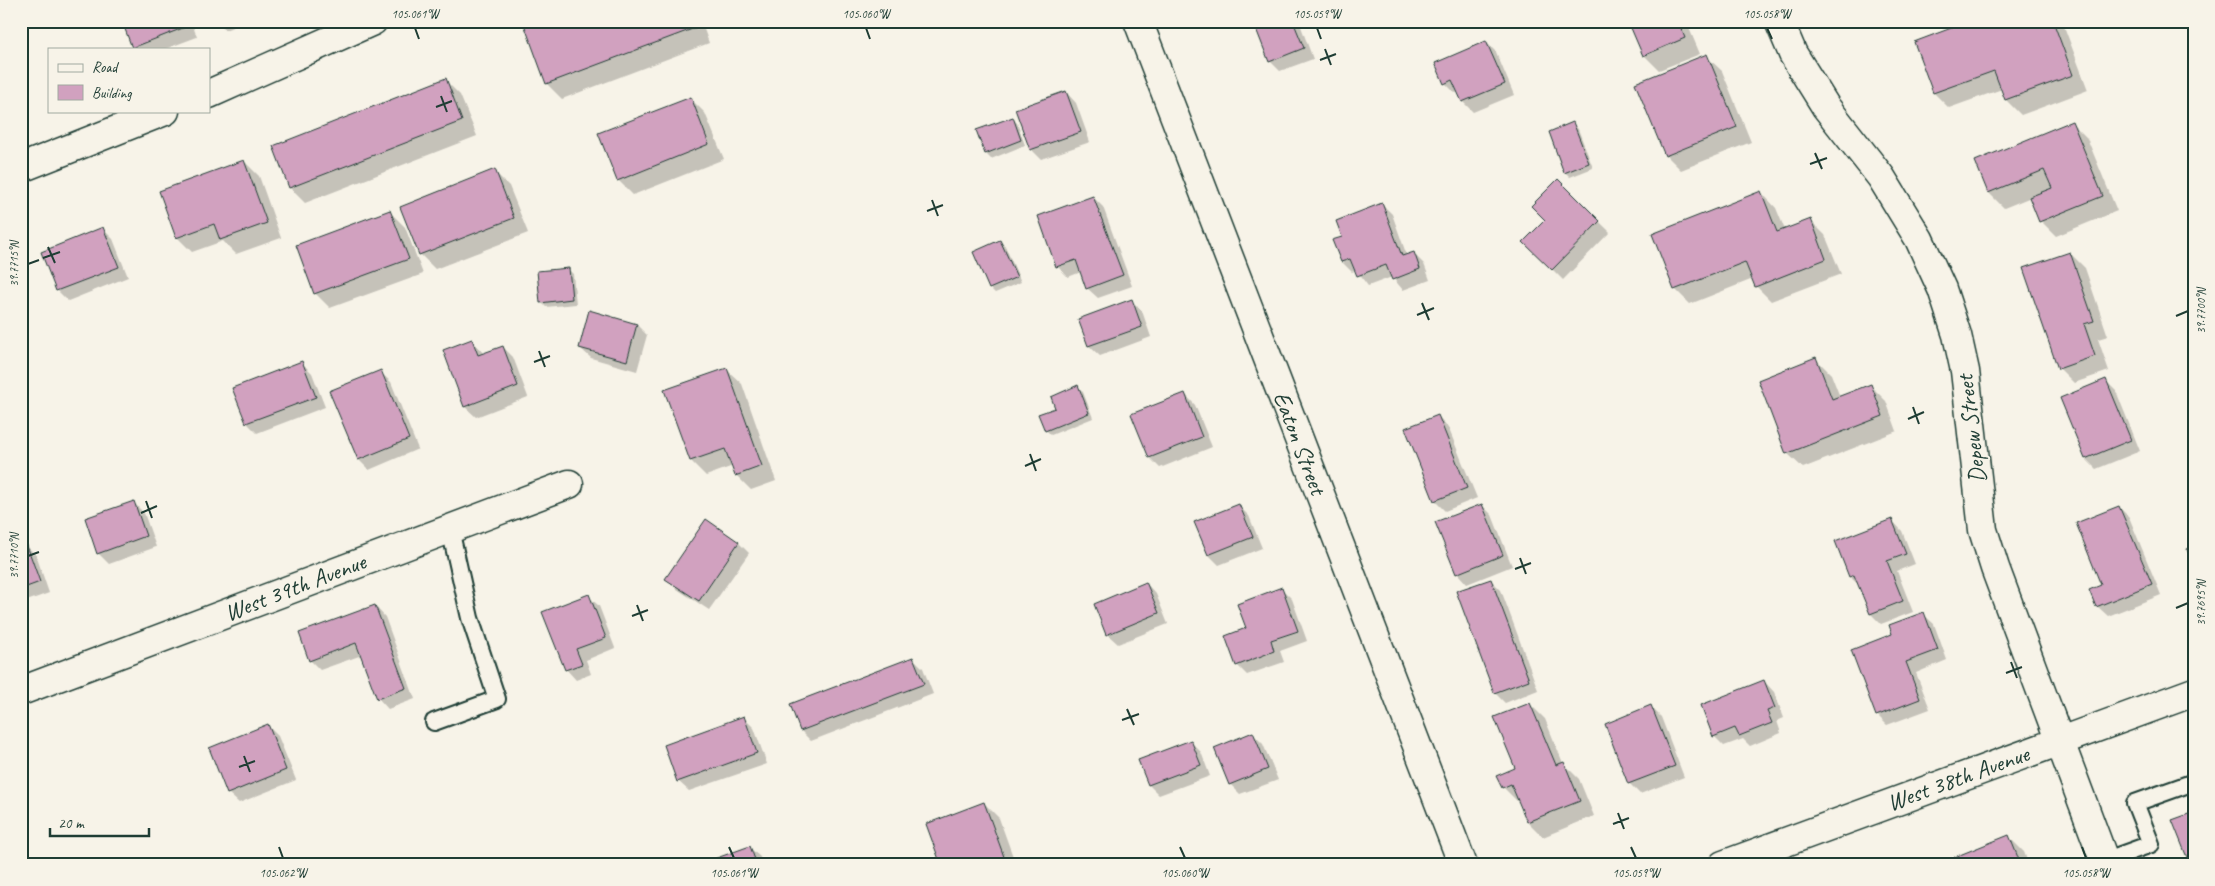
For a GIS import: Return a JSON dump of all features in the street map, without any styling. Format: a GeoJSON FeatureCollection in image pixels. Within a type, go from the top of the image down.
{"type":"FeatureCollection","features":[{"type":"Feature","properties":{"kind":"street"},"geometry":{"type":"LineString","coordinates":[[210,94],[373,21]]}},
{"type":"Feature","properties":{"kind":"street","name":"Eaton Street"},"geometry":{"type":"LineString","coordinates":[[1138,21],[1463,865]]}},
{"type":"Feature","properties":{"kind":"street","name":"Depew Street"},"geometry":{"type":"LineString","coordinates":[[1779,21],[1793,54],[1826,108],[1880,177],[1919,239],[1942,289],[1957,335],[1965,371],[1983,530],[1995,568],[2105,863]]}},
{"type":"Feature","properties":{"kind":"street"},"geometry":{"type":"LineString","coordinates":[[21,168],[162,112]]}},
{"type":"Feature","properties":{"kind":"street","name":"West 39th Avenue"},"geometry":{"type":"LineString","coordinates":[[21,691],[569,484]]}},
{"type":"Feature","properties":{"kind":"street","name":"West 38th Avenue"},"geometry":{"type":"LineString","coordinates":[[1723,865],[2194,692]]}},
{"type":"Feature","properties":{"kind":"lane"},"geometry":{"type":"LineString","coordinates":[[434,722],[497,699],[470,618],[450,529]]}},
{"type":"Feature","properties":{"kind":"lane"},"geometry":{"type":"LineString","coordinates":[[2105,863],[2150,844],[2136,803],[2194,782]]}},
{"type":"Feature","properties":{"kind":"building"},"geometry":{"type":"Polygon","coordinates":[[[122,21],[186,21],[188,26],[132,48],[122,21]]]}},
{"type":"Feature","properties":{"kind":"building"},"geometry":{"type":"Polygon","coordinates":[[[531,21],[693,21],[695,28],[546,84],[524,24],[531,21]]]}},
{"type":"Feature","properties":{"kind":"building"},"geometry":{"type":"Polygon","coordinates":[[[1253,21],[1293,21],[1304,48],[1269,62],[1253,21]]]}},
{"type":"Feature","properties":{"kind":"building"},"geometry":{"type":"Polygon","coordinates":[[[1628,21],[1678,21],[1685,38],[1643,56],[1628,21]]]}},
{"type":"Feature","properties":{"kind":"building"},"geometry":{"type":"Polygon","coordinates":[[[1970,21],[2053,21],[2073,75],[2005,100],[1994,71],[1933,93],[1914,42],[1970,21]]]}},
{"type":"Feature","properties":{"kind":"building"},"geometry":{"type":"Polygon","coordinates":[[[1486,41],[1505,84],[1462,102],[1452,80],[1444,84],[1435,63],[1486,41]]]}},
{"type":"Feature","properties":{"kind":"building"},"geometry":{"type":"Polygon","coordinates":[[[1707,54],[1737,127],[1665,156],[1635,83],[1707,54]]]}},
{"type":"Feature","properties":{"kind":"building"},"geometry":{"type":"Polygon","coordinates":[[[446,78],[462,121],[289,188],[273,146],[446,78]]]}},
{"type":"Feature","properties":{"kind":"building"},"geometry":{"type":"Polygon","coordinates":[[[1066,91],[1081,132],[1030,150],[1015,109],[1066,91]]]}},
{"type":"Feature","properties":{"kind":"building"},"geometry":{"type":"Polygon","coordinates":[[[691,97],[709,144],[617,181],[598,133],[691,97]]]}},
{"type":"Feature","properties":{"kind":"building"},"geometry":{"type":"Polygon","coordinates":[[[1013,117],[1021,140],[985,154],[976,130],[1013,117]]]}},
{"type":"Feature","properties":{"kind":"building"},"geometry":{"type":"Polygon","coordinates":[[[2072,121],[2103,196],[2039,222],[2029,197],[2052,188],[2044,170],[1988,193],[1975,161],[2072,121]]]}},
{"type":"Feature","properties":{"kind":"building"},"geometry":{"type":"Polygon","coordinates":[[[1573,122],[1589,163],[1564,173],[1549,132],[1573,122]]]}},
{"type":"Feature","properties":{"kind":"building"},"geometry":{"type":"Polygon","coordinates":[[[244,160],[267,223],[220,240],[214,224],[176,238],[159,191],[244,160]]]}},
{"type":"Feature","properties":{"kind":"building"},"geometry":{"type":"Polygon","coordinates":[[[495,169],[514,218],[419,255],[400,207],[495,169]]]}},
{"type":"Feature","properties":{"kind":"building"},"geometry":{"type":"Polygon","coordinates":[[[1558,179],[1600,221],[1552,270],[1523,242],[1545,220],[1531,206],[1558,179]]]}},
{"type":"Feature","properties":{"kind":"building"},"geometry":{"type":"Polygon","coordinates":[[[1761,191],[1777,232],[1811,219],[1826,259],[1755,287],[1745,262],[1674,290],[1652,234],[1761,191]]]}},
{"type":"Feature","properties":{"kind":"building"},"geometry":{"type":"Polygon","coordinates":[[[1093,196],[1123,275],[1086,289],[1076,260],[1056,267],[1038,216],[1093,196]]]}},
{"type":"Feature","properties":{"kind":"building"},"geometry":{"type":"Polygon","coordinates":[[[1382,203],[1402,256],[1414,252],[1420,269],[1392,280],[1386,265],[1357,276],[1350,259],[1341,262],[1332,240],[1342,237],[1336,221],[1382,203]]]}},
{"type":"Feature","properties":{"kind":"building"},"geometry":{"type":"Polygon","coordinates":[[[390,210],[409,259],[314,294],[296,245],[390,210]]]}},
{"type":"Feature","properties":{"kind":"building"},"geometry":{"type":"Polygon","coordinates":[[[103,227],[119,267],[56,291],[41,252],[103,227]]]}},
{"type":"Feature","properties":{"kind":"building"},"geometry":{"type":"Polygon","coordinates":[[[1000,240],[1017,277],[989,289],[973,252],[1000,240]]]}},
{"type":"Feature","properties":{"kind":"building"},"geometry":{"type":"Polygon","coordinates":[[[2070,252],[2094,321],[2084,324],[2095,356],[2058,369],[2023,268],[2070,252]]]}},
{"type":"Feature","properties":{"kind":"building"},"geometry":{"type":"Polygon","coordinates":[[[569,268],[572,299],[540,303],[537,271],[569,268]]]}},
{"type":"Feature","properties":{"kind":"building"},"geometry":{"type":"Polygon","coordinates":[[[1132,299],[1142,327],[1088,346],[1078,319],[1132,299]]]}},
{"type":"Feature","properties":{"kind":"building"},"geometry":{"type":"Polygon","coordinates":[[[589,310],[637,324],[627,361],[579,348],[589,310]]]}},
{"type":"Feature","properties":{"kind":"building"},"geometry":{"type":"Polygon","coordinates":[[[472,339],[478,355],[503,346],[518,386],[464,407],[443,350],[472,339]]]}},
{"type":"Feature","properties":{"kind":"building"},"geometry":{"type":"Polygon","coordinates":[[[1816,357],[1832,399],[1871,384],[1883,416],[1786,454],[1758,380],[1816,357]]]}},
{"type":"Feature","properties":{"kind":"building"},"geometry":{"type":"Polygon","coordinates":[[[302,361],[316,397],[246,423],[232,388],[302,361]]]}},
{"type":"Feature","properties":{"kind":"building"},"geometry":{"type":"Polygon","coordinates":[[[727,368],[762,466],[735,476],[725,449],[690,461],[664,390],[727,368]]]}},
{"type":"Feature","properties":{"kind":"building"},"geometry":{"type":"Polygon","coordinates":[[[381,370],[409,439],[358,460],[329,391],[381,370]]]}},
{"type":"Feature","properties":{"kind":"building"},"geometry":{"type":"Polygon","coordinates":[[[2106,379],[2131,440],[2085,459],[2060,398],[2106,379]]]}},
{"type":"Feature","properties":{"kind":"building"},"geometry":{"type":"Polygon","coordinates":[[[1078,385],[1089,413],[1045,431],[1038,414],[1055,408],[1051,397],[1078,385]]]}},
{"type":"Feature","properties":{"kind":"building"},"geometry":{"type":"Polygon","coordinates":[[[1185,393],[1202,437],[1149,458],[1131,414],[1185,393]]]}},
{"type":"Feature","properties":{"kind":"building"},"geometry":{"type":"Polygon","coordinates":[[[1438,415],[1467,488],[1434,501],[1405,428],[1438,415]]]}},
{"type":"Feature","properties":{"kind":"building"},"geometry":{"type":"Polygon","coordinates":[[[134,501],[146,536],[97,554],[85,518],[134,501]]]}},
{"type":"Feature","properties":{"kind":"building"},"geometry":{"type":"Polygon","coordinates":[[[1239,504],[1253,537],[1208,555],[1194,522],[1239,504]]]}},
{"type":"Feature","properties":{"kind":"building"},"geometry":{"type":"Polygon","coordinates":[[[1482,504],[1503,555],[1456,574],[1435,522],[1482,504]]]}},
{"type":"Feature","properties":{"kind":"building"},"geometry":{"type":"Polygon","coordinates":[[[2119,506],[2152,584],[2096,607],[2089,590],[2101,585],[2076,523],[2119,506]]]}},
{"type":"Feature","properties":{"kind":"building"},"geometry":{"type":"Polygon","coordinates":[[[706,519],[739,542],[699,601],[665,579],[706,519]]]}},
{"type":"Feature","properties":{"kind":"building"},"geometry":{"type":"Polygon","coordinates":[[[1892,519],[1906,554],[1887,561],[1903,601],[1870,614],[1854,575],[1849,577],[1835,541],[1892,519]]]}},
{"type":"Feature","properties":{"kind":"building"},"geometry":{"type":"Polygon","coordinates":[[[26,543],[40,582],[21,589],[21,545],[26,543]]]}},
{"type":"Feature","properties":{"kind":"building"},"geometry":{"type":"Polygon","coordinates":[[[2194,546],[2194,568],[2187,549],[2194,546]]]}},
{"type":"Feature","properties":{"kind":"building"},"geometry":{"type":"Polygon","coordinates":[[[1491,579],[1529,680],[1494,693],[1456,591],[1491,579]]]}},
{"type":"Feature","properties":{"kind":"building"},"geometry":{"type":"Polygon","coordinates":[[[1146,582],[1159,613],[1106,635],[1094,604],[1146,582]]]}},
{"type":"Feature","properties":{"kind":"building"},"geometry":{"type":"Polygon","coordinates":[[[1282,587],[1298,631],[1271,640],[1274,651],[1236,666],[1225,636],[1246,628],[1237,604],[1282,587]]]}},
{"type":"Feature","properties":{"kind":"building"},"geometry":{"type":"Polygon","coordinates":[[[589,594],[606,638],[576,649],[582,664],[565,670],[542,612],[589,594]]]}},
{"type":"Feature","properties":{"kind":"building"},"geometry":{"type":"Polygon","coordinates":[[[375,605],[406,688],[377,699],[356,643],[309,661],[299,633],[375,605]]]}},
{"type":"Feature","properties":{"kind":"building"},"geometry":{"type":"Polygon","coordinates":[[[1924,612],[1938,650],[1906,662],[1920,699],[1876,716],[1851,650],[1892,634],[1889,625],[1924,612]]]}},
{"type":"Feature","properties":{"kind":"building"},"geometry":{"type":"Polygon","coordinates":[[[913,657],[924,684],[800,731],[790,704],[913,657]]]}},
{"type":"Feature","properties":{"kind":"building"},"geometry":{"type":"Polygon","coordinates":[[[1764,680],[1775,708],[1767,711],[1772,723],[1739,736],[1735,728],[1713,737],[1701,705],[1764,680]]]}},
{"type":"Feature","properties":{"kind":"building"},"geometry":{"type":"Polygon","coordinates":[[[1530,703],[1556,765],[1564,762],[1580,801],[1527,822],[1511,784],[1502,788],[1496,776],[1515,768],[1494,717],[1530,703]]]}},
{"type":"Feature","properties":{"kind":"building"},"geometry":{"type":"Polygon","coordinates":[[[1651,705],[1675,766],[1628,784],[1605,724],[1651,705]]]}},
{"type":"Feature","properties":{"kind":"building"},"geometry":{"type":"Polygon","coordinates":[[[744,716],[757,753],[677,782],[664,745],[744,716]]]}},
{"type":"Feature","properties":{"kind":"building"},"geometry":{"type":"Polygon","coordinates":[[[268,724],[286,770],[227,794],[209,748],[268,724]]]}},
{"type":"Feature","properties":{"kind":"building"},"geometry":{"type":"Polygon","coordinates":[[[1253,732],[1268,769],[1229,785],[1214,748],[1253,732]]]}},
{"type":"Feature","properties":{"kind":"building"},"geometry":{"type":"Polygon","coordinates":[[[1191,740],[1201,765],[1148,785],[1138,760],[1191,740]]]}},
{"type":"Feature","properties":{"kind":"building"},"geometry":{"type":"Polygon","coordinates":[[[984,802],[1007,865],[941,865],[926,824],[984,802]]]}},
{"type":"Feature","properties":{"kind":"building"},"geometry":{"type":"Polygon","coordinates":[[[2194,812],[2194,865],[2190,865],[2172,820],[2194,812]]]}},
{"type":"Feature","properties":{"kind":"building"},"geometry":{"type":"Polygon","coordinates":[[[2009,835],[2021,865],[1935,865],[2009,835]]]}},
{"type":"Feature","properties":{"kind":"building"},"geometry":{"type":"Polygon","coordinates":[[[750,846],[757,865],[703,865],[703,863],[750,846]]]}}]}
